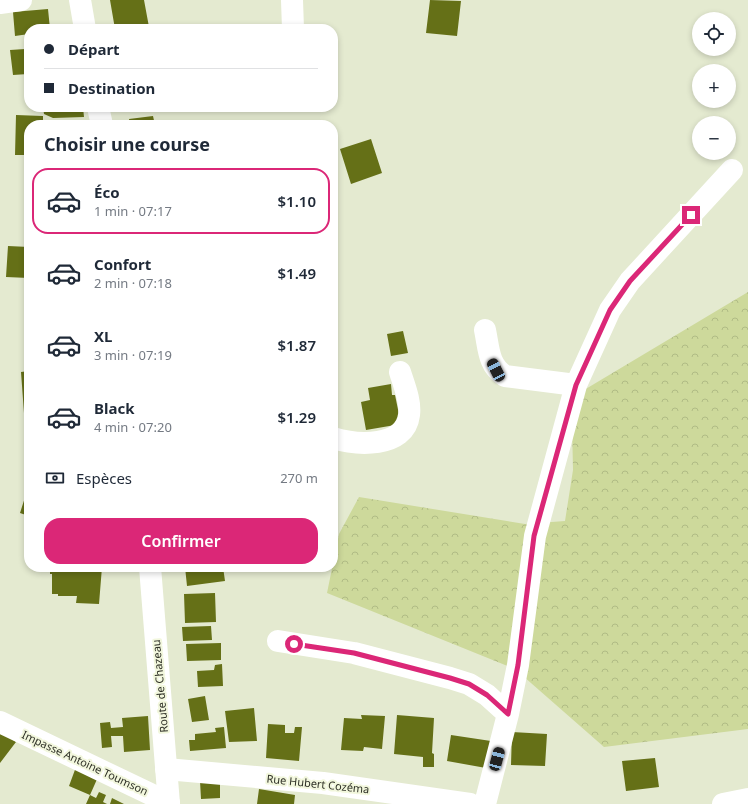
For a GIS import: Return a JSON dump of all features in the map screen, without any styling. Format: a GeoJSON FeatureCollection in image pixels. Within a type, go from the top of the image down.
{"type":"FeatureCollection","features":[{"type":"Feature","properties":{"kind":"street"},"geometry":{"type":"LineString","coordinates":[[0,3],[22,0]]}},
{"type":"Feature","properties":{"kind":"street"},"geometry":{"type":"LineString","coordinates":[[80,0],[84,24]]}},
{"type":"Feature","properties":{"kind":"street"},"geometry":{"type":"LineString","coordinates":[[292,0],[293,24]]}},
{"type":"Feature","properties":{"kind":"street"},"geometry":{"type":"LineString","coordinates":[[485,804],[508,714],[518,665],[534,536],[576,385],[610,310],[630,281],[732,170]]}},
{"type":"Feature","properties":{"kind":"street"},"geometry":{"type":"LineString","coordinates":[[485,330],[492,363],[496,370],[505,376],[576,385]]}},
{"type":"Feature","properties":{"kind":"street"},"geometry":{"type":"LineString","coordinates":[[338,439],[362,443],[387,440],[399,434],[406,426],[409,415],[408,401],[400,372]]}},
{"type":"Feature","properties":{"kind":"street","name":"Route de Chazeau"},"geometry":{"type":"LineString","coordinates":[[150,572],[169,804]]}},
{"type":"Feature","properties":{"kind":"street"},"geometry":{"type":"LineString","coordinates":[[278,641],[354,653],[469,684],[487,695],[508,714]]}},
{"type":"Feature","properties":{"kind":"street","name":"Impasse Antoine Toumson"},"geometry":{"type":"LineString","coordinates":[[0,722],[169,804]]}},
{"type":"Feature","properties":{"kind":"street","name":"Rue Hubert Cozéma"},"geometry":{"type":"LineString","coordinates":[[166,770],[323,783],[470,804]]}},
{"type":"Feature","properties":{"kind":"street"},"geometry":{"type":"LineString","coordinates":[[723,804],[748,799]]}},
{"type":"Feature","properties":{"kind":"green space"},"geometry":{"type":"Polygon","coordinates":[[[748,292],[748,729],[604,747],[515,669],[327,593],[331,572],[338,572],[339,534],[359,497],[525,524],[565,521],[573,470],[572,425],[579,393],[748,292]]]}},
{"type":"Feature","properties":{"kind":"building"},"geometry":{"type":"Polygon","coordinates":[[[110,0],[144,0],[148,24],[114,24],[110,0]]]}},
{"type":"Feature","properties":{"kind":"building"},"geometry":{"type":"Polygon","coordinates":[[[430,0],[461,1],[457,36],[426,33],[430,0]]]}},
{"type":"Feature","properties":{"kind":"building"},"geometry":{"type":"Polygon","coordinates":[[[48,9],[50,24],[24,24],[24,35],[15,36],[13,12],[48,9]]]}},
{"type":"Feature","properties":{"kind":"building"},"geometry":{"type":"Polygon","coordinates":[[[24,49],[24,74],[13,75],[10,50],[24,49]]]}},
{"type":"Feature","properties":{"kind":"building"},"geometry":{"type":"Polygon","coordinates":[[[44,112],[84,112],[84,117],[53,118],[44,114],[44,112]]]}},
{"type":"Feature","properties":{"kind":"building"},"geometry":{"type":"Polygon","coordinates":[[[16,115],[43,116],[43,120],[24,120],[24,155],[15,155],[16,115]]]}},
{"type":"Feature","properties":{"kind":"building"},"geometry":{"type":"Polygon","coordinates":[[[153,116],[154,120],[129,120],[153,116]]]}},
{"type":"Feature","properties":{"kind":"building"},"geometry":{"type":"Polygon","coordinates":[[[371,139],[382,173],[351,184],[340,149],[371,139]]]}},
{"type":"Feature","properties":{"kind":"building"},"geometry":{"type":"Polygon","coordinates":[[[8,246],[24,247],[24,278],[6,277],[8,246]]]}},
{"type":"Feature","properties":{"kind":"building"},"geometry":{"type":"Polygon","coordinates":[[[403,331],[408,353],[391,356],[387,334],[403,331]]]}},
{"type":"Feature","properties":{"kind":"building"},"geometry":{"type":"Polygon","coordinates":[[[21,372],[24,372],[24,413],[21,372]]]}},
{"type":"Feature","properties":{"kind":"building"},"geometry":{"type":"Polygon","coordinates":[[[391,384],[392,395],[395,395],[401,424],[366,430],[361,402],[370,400],[368,388],[391,384]]]}},
{"type":"Feature","properties":{"kind":"building"},"geometry":{"type":"Polygon","coordinates":[[[24,501],[24,514],[20,513],[24,501]]]}},
{"type":"Feature","properties":{"kind":"building"},"geometry":{"type":"Polygon","coordinates":[[[50,572],[102,572],[99,604],[76,603],[77,596],[58,596],[58,594],[52,594],[52,574],[50,574],[50,572]]]}},
{"type":"Feature","properties":{"kind":"building"},"geometry":{"type":"Polygon","coordinates":[[[186,572],[224,572],[225,581],[187,586],[186,572]]]}},
{"type":"Feature","properties":{"kind":"building"},"geometry":{"type":"Polygon","coordinates":[[[215,593],[216,622],[185,623],[184,594],[215,593]]]}},
{"type":"Feature","properties":{"kind":"building"},"geometry":{"type":"Polygon","coordinates":[[[211,626],[212,640],[183,641],[182,627],[211,626]]]}},
{"type":"Feature","properties":{"kind":"building"},"geometry":{"type":"Polygon","coordinates":[[[221,643],[221,660],[187,661],[186,644],[221,643]]]}},
{"type":"Feature","properties":{"kind":"building"},"geometry":{"type":"Polygon","coordinates":[[[222,664],[223,686],[198,687],[197,671],[214,670],[215,665],[222,664]]]}},
{"type":"Feature","properties":{"kind":"building"},"geometry":{"type":"Polygon","coordinates":[[[205,696],[209,720],[192,722],[188,699],[205,696]]]}},
{"type":"Feature","properties":{"kind":"building"},"geometry":{"type":"Polygon","coordinates":[[[254,708],[257,741],[229,742],[225,711],[254,708]]]}},
{"type":"Feature","properties":{"kind":"building"},"geometry":{"type":"Polygon","coordinates":[[[361,715],[385,716],[382,749],[364,747],[363,751],[341,750],[344,718],[362,719],[361,715]]]}},
{"type":"Feature","properties":{"kind":"building"},"geometry":{"type":"Polygon","coordinates":[[[397,715],[434,718],[432,753],[434,754],[434,767],[423,767],[423,757],[394,754],[397,715]]]}},
{"type":"Feature","properties":{"kind":"building"},"geometry":{"type":"Polygon","coordinates":[[[148,716],[150,750],[124,752],[123,736],[111,736],[112,747],[102,748],[100,723],[110,722],[111,728],[123,727],[122,718],[148,716]]]}},
{"type":"Feature","properties":{"kind":"building"},"geometry":{"type":"Polygon","coordinates":[[[268,724],[285,725],[285,733],[294,733],[295,727],[302,727],[299,761],[266,758],[268,724]]]}},
{"type":"Feature","properties":{"kind":"building"},"geometry":{"type":"Polygon","coordinates":[[[224,727],[226,748],[190,751],[189,740],[195,740],[195,734],[216,732],[215,728],[224,727]]]}},
{"type":"Feature","properties":{"kind":"building"},"geometry":{"type":"Polygon","coordinates":[[[1,731],[16,742],[0,763],[0,732],[1,731]]]}},
{"type":"Feature","properties":{"kind":"building"},"geometry":{"type":"Polygon","coordinates":[[[512,732],[547,734],[545,766],[511,765],[512,732]]]}},
{"type":"Feature","properties":{"kind":"building"},"geometry":{"type":"Polygon","coordinates":[[[451,735],[491,741],[486,768],[447,761],[451,735]]]}},
{"type":"Feature","properties":{"kind":"building"},"geometry":{"type":"Polygon","coordinates":[[[655,758],[659,787],[626,791],[622,761],[655,758]]]}},
{"type":"Feature","properties":{"kind":"building"},"geometry":{"type":"Polygon","coordinates":[[[76,767],[98,777],[90,795],[69,786],[76,767]]]}},
{"type":"Feature","properties":{"kind":"building"},"geometry":{"type":"Polygon","coordinates":[[[220,780],[220,798],[201,799],[200,781],[220,780]]]}},
{"type":"Feature","properties":{"kind":"building"},"geometry":{"type":"Polygon","coordinates":[[[259,789],[295,795],[294,804],[257,804],[259,789]]]}},
{"type":"Feature","properties":{"kind":"building"},"geometry":{"type":"Polygon","coordinates":[[[99,792],[106,795],[103,802],[107,804],[86,804],[90,795],[96,798],[99,792]]]}},
{"type":"Feature","properties":{"kind":"building"},"geometry":{"type":"Polygon","coordinates":[[[112,798],[124,804],[110,804],[112,798]]]}},
{"type":"Feature","properties":{"kind":"route"},"geometry":{"type":"LineString","coordinates":[[294,644],[354,653],[469,684],[487,695],[508,714],[518,665],[534,536],[576,385],[610,310],[630,281],[691,215]]}}]}
